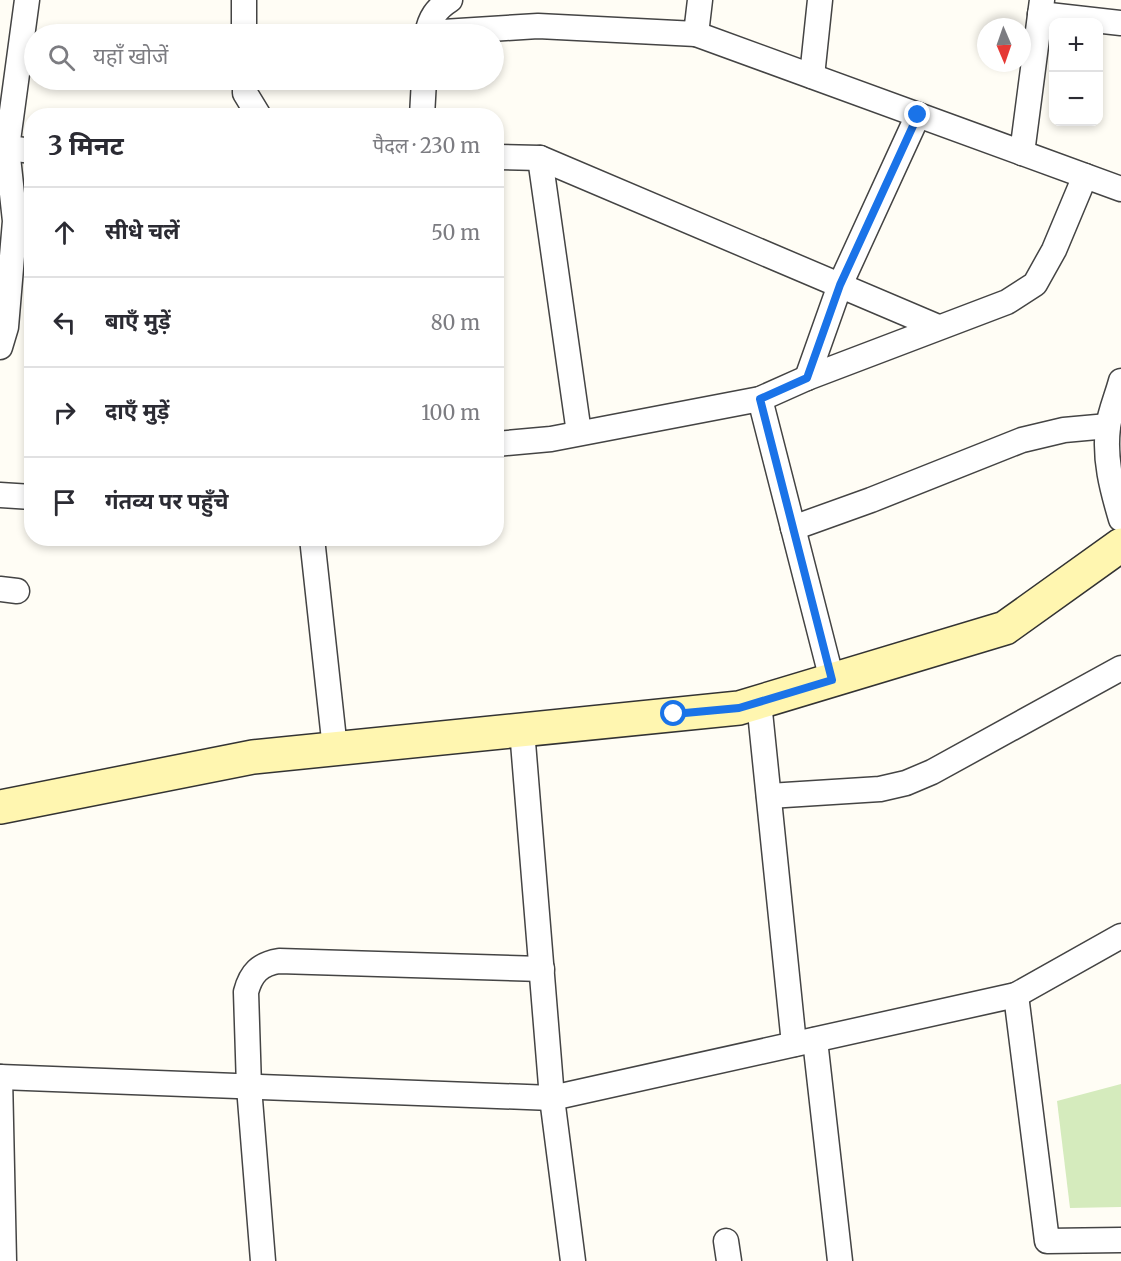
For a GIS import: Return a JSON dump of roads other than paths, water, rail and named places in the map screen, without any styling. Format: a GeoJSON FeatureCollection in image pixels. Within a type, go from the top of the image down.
{"type":"FeatureCollection","features":[{"type":"Feature","properties":{"kind":"main road"},"geometry":{"type":"LineString","coordinates":[[0,807],[253,758],[739,708],[1005,628],[1121,545]]}},
{"type":"Feature","properties":{"kind":"street"},"geometry":{"type":"LineString","coordinates":[[0,347],[6,327],[15,221],[3,147],[27,0]]}},
{"type":"Feature","properties":{"kind":"street"},"geometry":{"type":"LineString","coordinates":[[244,0],[244,24]]}},
{"type":"Feature","properties":{"kind":"street"},"geometry":{"type":"LineString","coordinates":[[429,21],[439,7],[450,0]]}},
{"type":"Feature","properties":{"kind":"street"},"geometry":{"type":"LineString","coordinates":[[696,34],[700,0]]}},
{"type":"Feature","properties":{"kind":"street"},"geometry":{"type":"LineString","coordinates":[[812,76],[820,0]]}},
{"type":"Feature","properties":{"kind":"street"},"geometry":{"type":"LineString","coordinates":[[1022,153],[1041,7],[1121,23]]}},
{"type":"Feature","properties":{"kind":"street"},"geometry":{"type":"LineString","coordinates":[[429,21],[494,24]]}},
{"type":"Feature","properties":{"kind":"street"},"geometry":{"type":"LineString","coordinates":[[504,24],[696,34],[1121,189]]}},
{"type":"Feature","properties":{"kind":"street"},"geometry":{"type":"LineString","coordinates":[[245,90],[254,108]]}},
{"type":"Feature","properties":{"kind":"street"},"geometry":{"type":"LineString","coordinates":[[422,108],[423,90]]}},
{"type":"Feature","properties":{"kind":"street"},"geometry":{"type":"LineString","coordinates":[[807,378],[840,285],[918,115]]}},
{"type":"Feature","properties":{"kind":"street"},"geometry":{"type":"LineString","coordinates":[[3,147],[24,150]]}},
{"type":"Feature","properties":{"kind":"street"},"geometry":{"type":"LineString","coordinates":[[504,157],[540,158],[938,327]]}},
{"type":"Feature","properties":{"kind":"street"},"geometry":{"type":"LineString","coordinates":[[540,158],[579,433]]}},
{"type":"Feature","properties":{"kind":"street"},"geometry":{"type":"LineString","coordinates":[[504,443],[551,439],[760,399],[807,378],[1007,302],[1035,284],[1053,250],[1085,176]]}},
{"type":"Feature","properties":{"kind":"street"},"geometry":{"type":"LineString","coordinates":[[1121,381],[1108,426],[1110,480],[1121,519]]}},
{"type":"Feature","properties":{"kind":"street"},"geometry":{"type":"LineString","coordinates":[[760,399],[832,680]]}},
{"type":"Feature","properties":{"kind":"street"},"geometry":{"type":"LineString","coordinates":[[793,528],[871,500],[1022,440],[1064,430],[1108,426]]}},
{"type":"Feature","properties":{"kind":"street"},"geometry":{"type":"LineString","coordinates":[[0,495],[24,496]]}},
{"type":"Feature","properties":{"kind":"street"},"geometry":{"type":"LineString","coordinates":[[313,546],[334,749]]}},
{"type":"Feature","properties":{"kind":"street"},"geometry":{"type":"LineString","coordinates":[[769,796],[880,789],[906,783],[932,772],[1121,668]]}},
{"type":"Feature","properties":{"kind":"street"},"geometry":{"type":"LineString","coordinates":[[759,702],[769,796],[840,1261]]}},
{"type":"Feature","properties":{"kind":"street"},"geometry":{"type":"LineString","coordinates":[[522,730],[552,1098],[573,1261]]}},
{"type":"Feature","properties":{"kind":"street"},"geometry":{"type":"LineString","coordinates":[[4,1261],[0,1077],[552,1098],[1016,995],[1121,936]]}},
{"type":"Feature","properties":{"kind":"street"},"geometry":{"type":"LineString","coordinates":[[262,1261],[249,1087],[246,992],[249,981],[256,971],[265,963],[279,961],[542,969]]}},
{"type":"Feature","properties":{"kind":"street"},"geometry":{"type":"LineString","coordinates":[[1016,995],[1048,1251],[1121,1240]]}}]}
